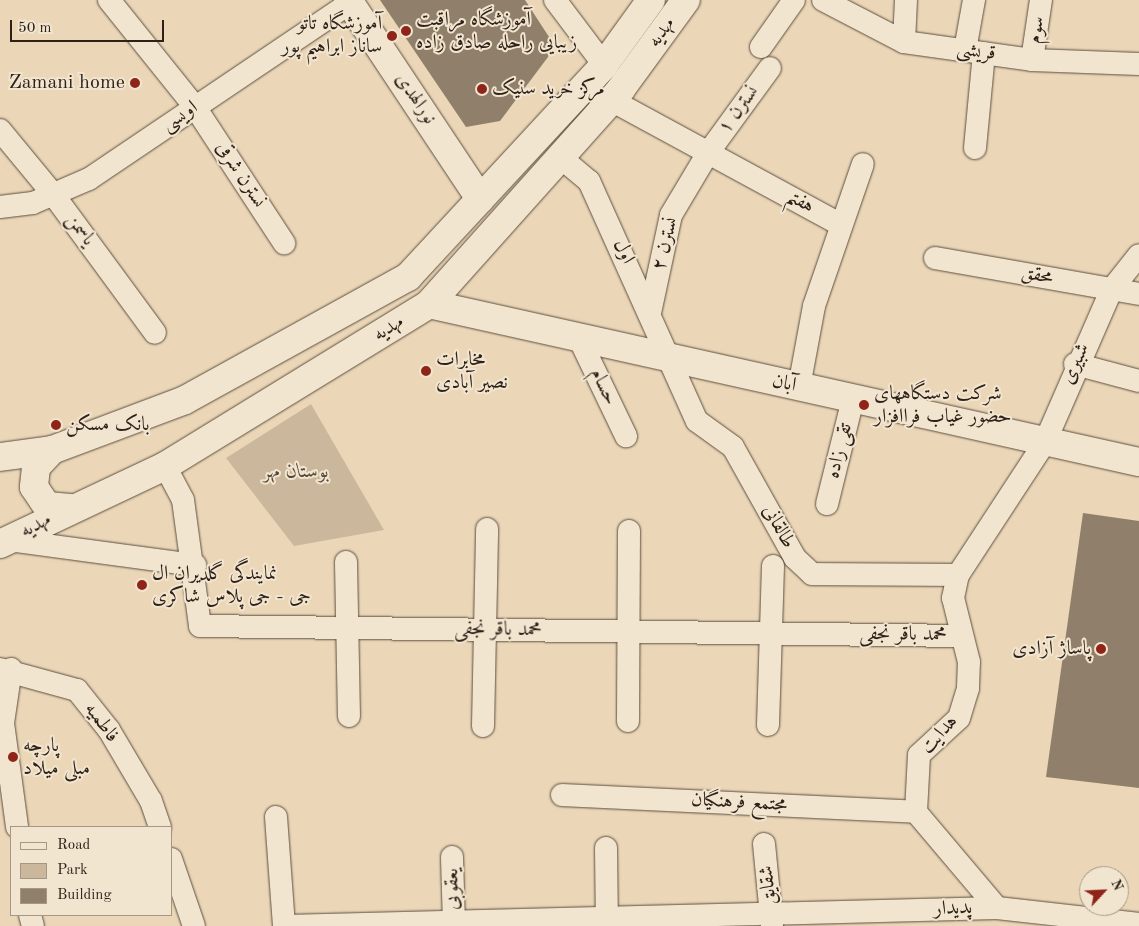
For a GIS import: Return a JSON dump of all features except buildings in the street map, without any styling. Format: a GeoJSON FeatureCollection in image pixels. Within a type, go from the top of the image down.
{"type":"FeatureCollection","features":[{"type":"Feature","properties":{"kind":"main road","name":"مهدیه"},"geometry":{"type":"LineString","coordinates":[[0,457],[43,452],[185,400],[408,277],[604,65],[651,0]]}},
{"type":"Feature","properties":{"kind":"main road","name":"مهدیه"},"geometry":{"type":"LineString","coordinates":[[5,542],[70,508],[165,466],[429,304],[611,100],[686,0]]}},
{"type":"Feature","properties":{"kind":"main road","name":"نورالهدی"},"geometry":{"type":"LineString","coordinates":[[349,1],[480,199]]}},
{"type":"Feature","properties":{"kind":"main road","name":"آبان"},"geometry":{"type":"LineString","coordinates":[[429,304],[1139,462]]}},
{"type":"Feature","properties":{"kind":"main road"},"geometry":{"type":"LineString","coordinates":[[0,444],[43,452],[36,468],[34,487],[47,506],[70,508]]}},
{"type":"Feature","properties":{"kind":"street","name":"نسترن شرقی"},"geometry":{"type":"LineString","coordinates":[[108,0],[195,107],[284,243]]}},
{"type":"Feature","properties":{"kind":"street"},"geometry":{"type":"LineString","coordinates":[[555,0],[604,65]]}},
{"type":"Feature","properties":{"kind":"street"},"geometry":{"type":"LineString","coordinates":[[761,47],[794,0]]}},
{"type":"Feature","properties":{"kind":"street","name":"قریشی"},"geometry":{"type":"LineString","coordinates":[[823,0],[904,42],[1032,60],[1139,64]]}},
{"type":"Feature","properties":{"kind":"street"},"geometry":{"type":"LineString","coordinates":[[904,42],[906,0]]}},
{"type":"Feature","properties":{"kind":"street"},"geometry":{"type":"LineString","coordinates":[[974,0],[975,148]]}},
{"type":"Feature","properties":{"kind":"street","name":"سوم"},"geometry":{"type":"LineString","coordinates":[[1032,60],[1041,0]]}},
{"type":"Feature","properties":{"kind":"street","name":"اویسی"},"geometry":{"type":"LineString","coordinates":[[0,207],[34,202],[89,178],[349,1]]}},
{"type":"Feature","properties":{"kind":"street","name":"نسترن ۱"},"geometry":{"type":"LineString","coordinates":[[708,153],[770,68]]}},
{"type":"Feature","properties":{"kind":"street","name":"هفتم"},"geometry":{"type":"LineString","coordinates":[[611,100],[840,225]]}},
{"type":"Feature","properties":{"kind":"street","name":"یاسمن"},"geometry":{"type":"LineString","coordinates":[[0,130],[53,194],[155,333]]}},
{"type":"Feature","properties":{"kind":"street","name":"نسترن ۲"},"geometry":{"type":"LineString","coordinates":[[650,313],[671,215],[708,153]]}},
{"type":"Feature","properties":{"kind":"street","name":"اول"},"geometry":{"type":"LineString","coordinates":[[560,157],[589,181],[670,358]]}},
{"type":"Feature","properties":{"kind":"street"},"geometry":{"type":"LineString","coordinates":[[799,387],[814,306],[840,225],[863,164]]}},
{"type":"Feature","properties":{"kind":"street","name":"شبیری"},"geometry":{"type":"LineString","coordinates":[[1045,442],[1075,364],[1112,289],[1139,255]]}},
{"type":"Feature","properties":{"kind":"street","name":"محقق"},"geometry":{"type":"LineString","coordinates":[[935,258],[1139,294]]}},
{"type":"Feature","properties":{"kind":"street","name":"حسام"},"geometry":{"type":"LineString","coordinates":[[579,338],[626,436]]}},
{"type":"Feature","properties":{"kind":"street","name":"طالقانی"},"geometry":{"type":"LineString","coordinates":[[670,358],[697,421],[733,447],[795,558],[812,574],[958,576]]}},
{"type":"Feature","properties":{"kind":"street"},"geometry":{"type":"LineString","coordinates":[[1075,364],[1139,381]]}},
{"type":"Feature","properties":{"kind":"street","name":"تقی زاده"},"geometry":{"type":"LineString","coordinates":[[827,504],[853,399]]}},
{"type":"Feature","properties":{"kind":"street","name":"هدایت"},"geometry":{"type":"LineString","coordinates":[[916,812],[919,755],[959,718],[968,688],[962,636],[954,598],[958,576],[1045,442]]}},
{"type":"Feature","properties":{"kind":"street","name":"محمد باقر نجفی"},"geometry":{"type":"LineString","coordinates":[[165,466],[183,500],[195,565],[200,626],[962,636]]}},
{"type":"Feature","properties":{"kind":"street"},"geometry":{"type":"LineString","coordinates":[[483,726],[487,529]]}},
{"type":"Feature","properties":{"kind":"street"},"geometry":{"type":"LineString","coordinates":[[628,721],[630,632],[629,531]]}},
{"type":"Feature","properties":{"kind":"street"},"geometry":{"type":"LineString","coordinates":[[5,542],[195,565]]}},
{"type":"Feature","properties":{"kind":"street"},"geometry":{"type":"LineString","coordinates":[[346,562],[349,716]]}},
{"type":"Feature","properties":{"kind":"street"},"geometry":{"type":"LineString","coordinates":[[768,724],[774,566]]}},
{"type":"Feature","properties":{"kind":"street"},"geometry":{"type":"LineString","coordinates":[[6,669],[3,723],[17,826]]}},
{"type":"Feature","properties":{"kind":"street","name":"فاطمیه"},"geometry":{"type":"LineString","coordinates":[[6,669],[77,690],[109,730],[151,801],[160,826]]}},
{"type":"Feature","properties":{"kind":"street","name":"مجتمع فرهنگیان"},"geometry":{"type":"LineString","coordinates":[[562,794],[916,812]]}},
{"type":"Feature","properties":{"kind":"street"},"geometry":{"type":"LineString","coordinates":[[916,812],[997,908]]}},
{"type":"Feature","properties":{"kind":"street"},"geometry":{"type":"LineString","coordinates":[[276,817],[285,926]]}},
{"type":"Feature","properties":{"kind":"street","name":"شقایق"},"geometry":{"type":"LineString","coordinates":[[764,844],[772,920]]}},
{"type":"Feature","properties":{"kind":"street"},"geometry":{"type":"LineString","coordinates":[[606,848],[607,922]]}},
{"type":"Feature","properties":{"kind":"street","name":"یعقوبی"},"geometry":{"type":"LineString","coordinates":[[452,857],[453,924]]}},
{"type":"Feature","properties":{"kind":"street"},"geometry":{"type":"LineString","coordinates":[[172,862],[194,926]]}},
{"type":"Feature","properties":{"kind":"street","name":"پدیدار"},"geometry":{"type":"LineString","coordinates":[[285,926],[893,918],[997,908],[1139,924]]}},
{"type":"Feature","properties":{"kind":"green space","name":"بوستان مهر"},"geometry":{"type":"Polygon","coordinates":[[[311,404],[384,530],[294,546],[226,458],[311,404]]]}},
{"type":"Feature","properties":{"kind":"place","name":"آموزشگاه مراقبت زیبایی راحله صادق زاده"},"geometry":{"type":"Point","coordinates":[406,31]}},
{"type":"Feature","properties":{"kind":"place","name":"آموزشگاه تاتو ساناز ابراهيم پور"},"geometry":{"type":"Point","coordinates":[392,36]}},
{"type":"Feature","properties":{"kind":"place","name":"Zamani home"},"geometry":{"type":"Point","coordinates":[135,83]}},
{"type":"Feature","properties":{"kind":"place","name":"مرکز خرید سنیک"},"geometry":{"type":"Point","coordinates":[482,89]}},
{"type":"Feature","properties":{"kind":"place","name":"مخابرات نصیر آبادی"},"geometry":{"type":"Point","coordinates":[426,371]}},
{"type":"Feature","properties":{"kind":"place","name":"شرکت دستگاههای حضور غیاب فراافزار"},"geometry":{"type":"Point","coordinates":[864,405]}},
{"type":"Feature","properties":{"kind":"place","name":"بانک مسکن"},"geometry":{"type":"Point","coordinates":[56,425]}},
{"type":"Feature","properties":{"kind":"place","name":"نمایندگی گلدیران ال جی - جی پلاس شاکری"},"geometry":{"type":"Point","coordinates":[142,585]}},
{"type":"Feature","properties":{"kind":"place","name":"پاساژ آزادی"},"geometry":{"type":"Point","coordinates":[1101,649]}},
{"type":"Feature","properties":{"kind":"place","name":"پارچه مبلی میلاد"},"geometry":{"type":"Point","coordinates":[13,757]}}]}
